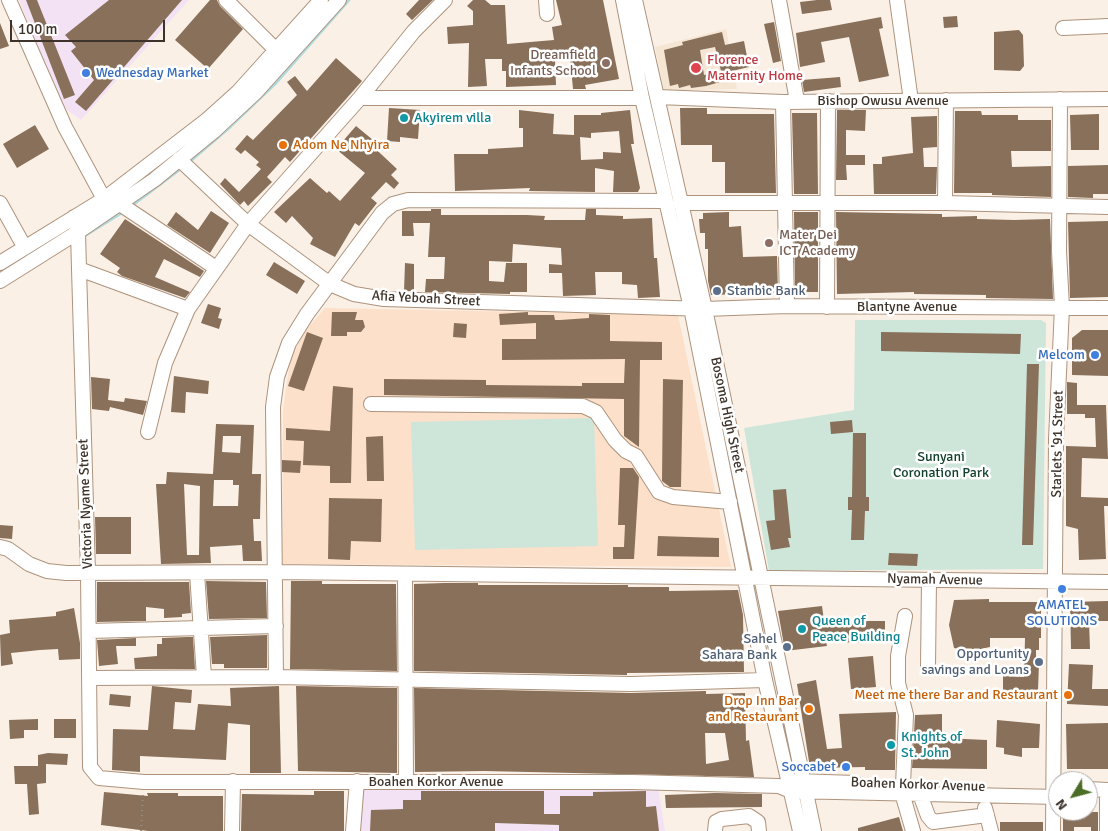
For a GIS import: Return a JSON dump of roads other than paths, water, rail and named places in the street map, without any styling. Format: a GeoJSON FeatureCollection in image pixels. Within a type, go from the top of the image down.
{"type":"FeatureCollection","features":[{"type":"Feature","properties":{"kind":"street"},"geometry":{"type":"LineString","coordinates":[[9,0],[65,127],[104,199]]}},
{"type":"Feature","properties":{"kind":"street"},"geometry":{"type":"LineString","coordinates":[[226,0],[281,55]]}},
{"type":"Feature","properties":{"kind":"street"},"geometry":{"type":"LineString","coordinates":[[0,281],[120,204],[214,131],[256,92],[321,0]]}},
{"type":"Feature","properties":{"kind":"street"},"geometry":{"type":"LineString","coordinates":[[0,264],[104,199],[208,119],[281,55],[339,0]]}},
{"type":"Feature","properties":{"kind":"street"},"geometry":{"type":"LineString","coordinates":[[148,432],[165,363],[188,309],[216,268],[248,224],[360,98],[414,31],[445,0]]}},
{"type":"Feature","properties":{"kind":"street","name":"Bosoma High Street"},"geometry":{"type":"LineString","coordinates":[[622,0],[642,98],[705,309],[814,831]]}},
{"type":"Feature","properties":{"kind":"street","name":"Bosoma High Street"},"geometry":{"type":"LineString","coordinates":[[635,0],[658,97],[691,308],[786,786],[800,831]]}},
{"type":"Feature","properties":{"kind":"street"},"geometry":{"type":"LineString","coordinates":[[779,0],[790,101],[786,203],[787,306]]}},
{"type":"Feature","properties":{"kind":"street"},"geometry":{"type":"LineString","coordinates":[[897,0],[911,101]]}},
{"type":"Feature","properties":{"kind":"street"},"geometry":{"type":"LineString","coordinates":[[1063,28],[1108,26]]}},
{"type":"Feature","properties":{"kind":"street","name":"Bishop Owusu Avenue"},"geometry":{"type":"LineString","coordinates":[[658,97],[790,101],[1108,98]]}},
{"type":"Feature","properties":{"kind":"street"},"geometry":{"type":"LineString","coordinates":[[360,98],[642,98]]}},
{"type":"Feature","properties":{"kind":"street","name":"Starlets '91 Street"},"geometry":{"type":"LineString","coordinates":[[1056,771],[1056,439],[1062,307],[1059,207],[1060,99]]}},
{"type":"Feature","properties":{"kind":"street"},"geometry":{"type":"LineString","coordinates":[[945,203],[946,100]]}},
{"type":"Feature","properties":{"kind":"street"},"geometry":{"type":"LineString","coordinates":[[827,307],[826,203],[828,101]]}},
{"type":"Feature","properties":{"kind":"street","name":"Afia Yeboah Street"},"geometry":{"type":"LineString","coordinates":[[178,159],[248,224],[330,284],[354,294],[384,299],[705,309]]}},
{"type":"Feature","properties":{"kind":"street"},"geometry":{"type":"LineString","coordinates":[[276,677],[277,572],[273,407],[277,377],[290,343],[307,314],[382,214],[393,204],[408,200],[945,203],[1108,207]]}},
{"type":"Feature","properties":{"kind":"street"},"geometry":{"type":"LineString","coordinates":[[0,203],[25,248]]}},
{"type":"Feature","properties":{"kind":"street"},"geometry":{"type":"LineString","coordinates":[[120,204],[216,268]]}},
{"type":"Feature","properties":{"kind":"street","name":"Victoria Nyame Street"},"geometry":{"type":"LineString","coordinates":[[74,217],[78,232],[80,269],[88,573],[90,767],[94,774]]}},
{"type":"Feature","properties":{"kind":"street"},"geometry":{"type":"LineString","coordinates":[[80,269],[188,309]]}},
{"type":"Feature","properties":{"kind":"street","name":"Blantyne Avenue"},"geometry":{"type":"LineString","coordinates":[[705,309],[787,306],[1108,308]]}},
{"type":"Feature","properties":{"kind":"street"},"geometry":{"type":"LineString","coordinates":[[371,404],[583,406],[596,412],[615,440],[626,451],[636,456],[659,492],[673,497],[730,502]]}},
{"type":"Feature","properties":{"kind":"street","name":"Nyamah Avenue"},"geometry":{"type":"LineString","coordinates":[[0,547],[8,549],[29,564],[47,571],[88,573],[277,572],[1108,582]]}},
{"type":"Feature","properties":{"kind":"street"},"geometry":{"type":"LineString","coordinates":[[197,573],[204,678]]}},
{"type":"Feature","properties":{"kind":"street"},"geometry":{"type":"LineString","coordinates":[[405,574],[406,782]]}},
{"type":"Feature","properties":{"kind":"street"},"geometry":{"type":"LineString","coordinates":[[928,667],[929,580]]}},
{"type":"Feature","properties":{"kind":"street"},"geometry":{"type":"LineString","coordinates":[[905,616],[898,656],[898,683],[906,716],[903,789],[913,831]]}},
{"type":"Feature","properties":{"kind":"street"},"geometry":{"type":"LineString","coordinates":[[89,632],[276,626]]}},
{"type":"Feature","properties":{"kind":"street"},"geometry":{"type":"LineString","coordinates":[[90,678],[276,677],[631,684],[766,680]]}},
{"type":"Feature","properties":{"kind":"street","name":"Boahen Korkor Avenue"},"geometry":{"type":"LineString","coordinates":[[94,774],[99,778],[108,780],[144,782],[632,782],[1048,792]]}},
{"type":"Feature","properties":{"kind":"street"},"geometry":{"type":"LineString","coordinates":[[232,831],[233,781]]}},
{"type":"Feature","properties":{"kind":"street"},"geometry":{"type":"LineString","coordinates":[[353,831],[357,781]]}},
{"type":"Feature","properties":{"kind":"street","name":"Boahen Korkor Avenue"},"geometry":{"type":"LineString","coordinates":[[903,789],[920,794],[982,795],[1048,792]]}},
{"type":"Feature","properties":{"kind":"street"},"geometry":{"type":"LineString","coordinates":[[920,794],[928,816],[933,822],[987,815]]}},
{"type":"Feature","properties":{"kind":"street"},"geometry":{"type":"LineString","coordinates":[[982,795],[991,831]]}},
{"type":"Feature","properties":{"kind":"street"},"geometry":{"type":"LineString","coordinates":[[1106,831],[1108,795]]}},
{"type":"Feature","properties":{"kind":"street"},"geometry":{"type":"LineString","coordinates":[[715,831],[716,822],[722,819],[750,816],[758,822],[759,831]]}},
{"type":"Feature","properties":{"kind":"waterway"},"geometry":{"type":"LineString","coordinates":[[188,163],[230,127],[275,84],[349,0]]}},
{"type":"Feature","properties":{"kind":"waterway"},"geometry":{"type":"LineString","coordinates":[[130,207],[183,167]]}},
{"type":"Feature","properties":{"kind":"waterway"},"geometry":{"type":"LineString","coordinates":[[86,235],[123,212]]}},
{"type":"Feature","properties":{"kind":"place","name":"Dreamfield Infants School"},"geometry":{"type":"Point","coordinates":[606,63]}},
{"type":"Feature","properties":{"kind":"place","name":"Florence Maternity Home"},"geometry":{"type":"Point","coordinates":[696,68]}},
{"type":"Feature","properties":{"kind":"place","name":"Wednesday Market"},"geometry":{"type":"Point","coordinates":[86,73]}},
{"type":"Feature","properties":{"kind":"place","name":"Akyirem villa"},"geometry":{"type":"Point","coordinates":[404,118]}},
{"type":"Feature","properties":{"kind":"place","name":"Adom Ne Nhyira"},"geometry":{"type":"Point","coordinates":[283,145]}},
{"type":"Feature","properties":{"kind":"place","name":"Mater Dei ICT Academy"},"geometry":{"type":"Point","coordinates":[769,243]}},
{"type":"Feature","properties":{"kind":"place","name":"Stanbic Bank"},"geometry":{"type":"Point","coordinates":[717,291]}},
{"type":"Feature","properties":{"kind":"place","name":"Melcom"},"geometry":{"type":"Point","coordinates":[1095,355]}},
{"type":"Feature","properties":{"kind":"place","name":"AMATEL SOLUTIONS"},"geometry":{"type":"Point","coordinates":[1062,589]}},
{"type":"Feature","properties":{"kind":"place","name":"Queen of Peace Building"},"geometry":{"type":"Point","coordinates":[802,629]}},
{"type":"Feature","properties":{"kind":"place","name":"Sahel Sahara Bank"},"geometry":{"type":"Point","coordinates":[787,647]}},
{"type":"Feature","properties":{"kind":"place","name":"Opportunity savings and Loans"},"geometry":{"type":"Point","coordinates":[1039,662]}},
{"type":"Feature","properties":{"kind":"place","name":"Meet me there Bar and Restaurant"},"geometry":{"type":"Point","coordinates":[1068,695]}},
{"type":"Feature","properties":{"kind":"place","name":"Drop Inn Bar and Restaurant"},"geometry":{"type":"Point","coordinates":[809,709]}},
{"type":"Feature","properties":{"kind":"place","name":"Knights of St. John"},"geometry":{"type":"Point","coordinates":[891,745]}},
{"type":"Feature","properties":{"kind":"place","name":"Soccabet"},"geometry":{"type":"Point","coordinates":[846,767]}},
{"type":"Feature","properties":{"kind":"park label","name":"Sunyani Coronation Park"},"geometry":{"type":"Point","coordinates":[941,466]}}]}
